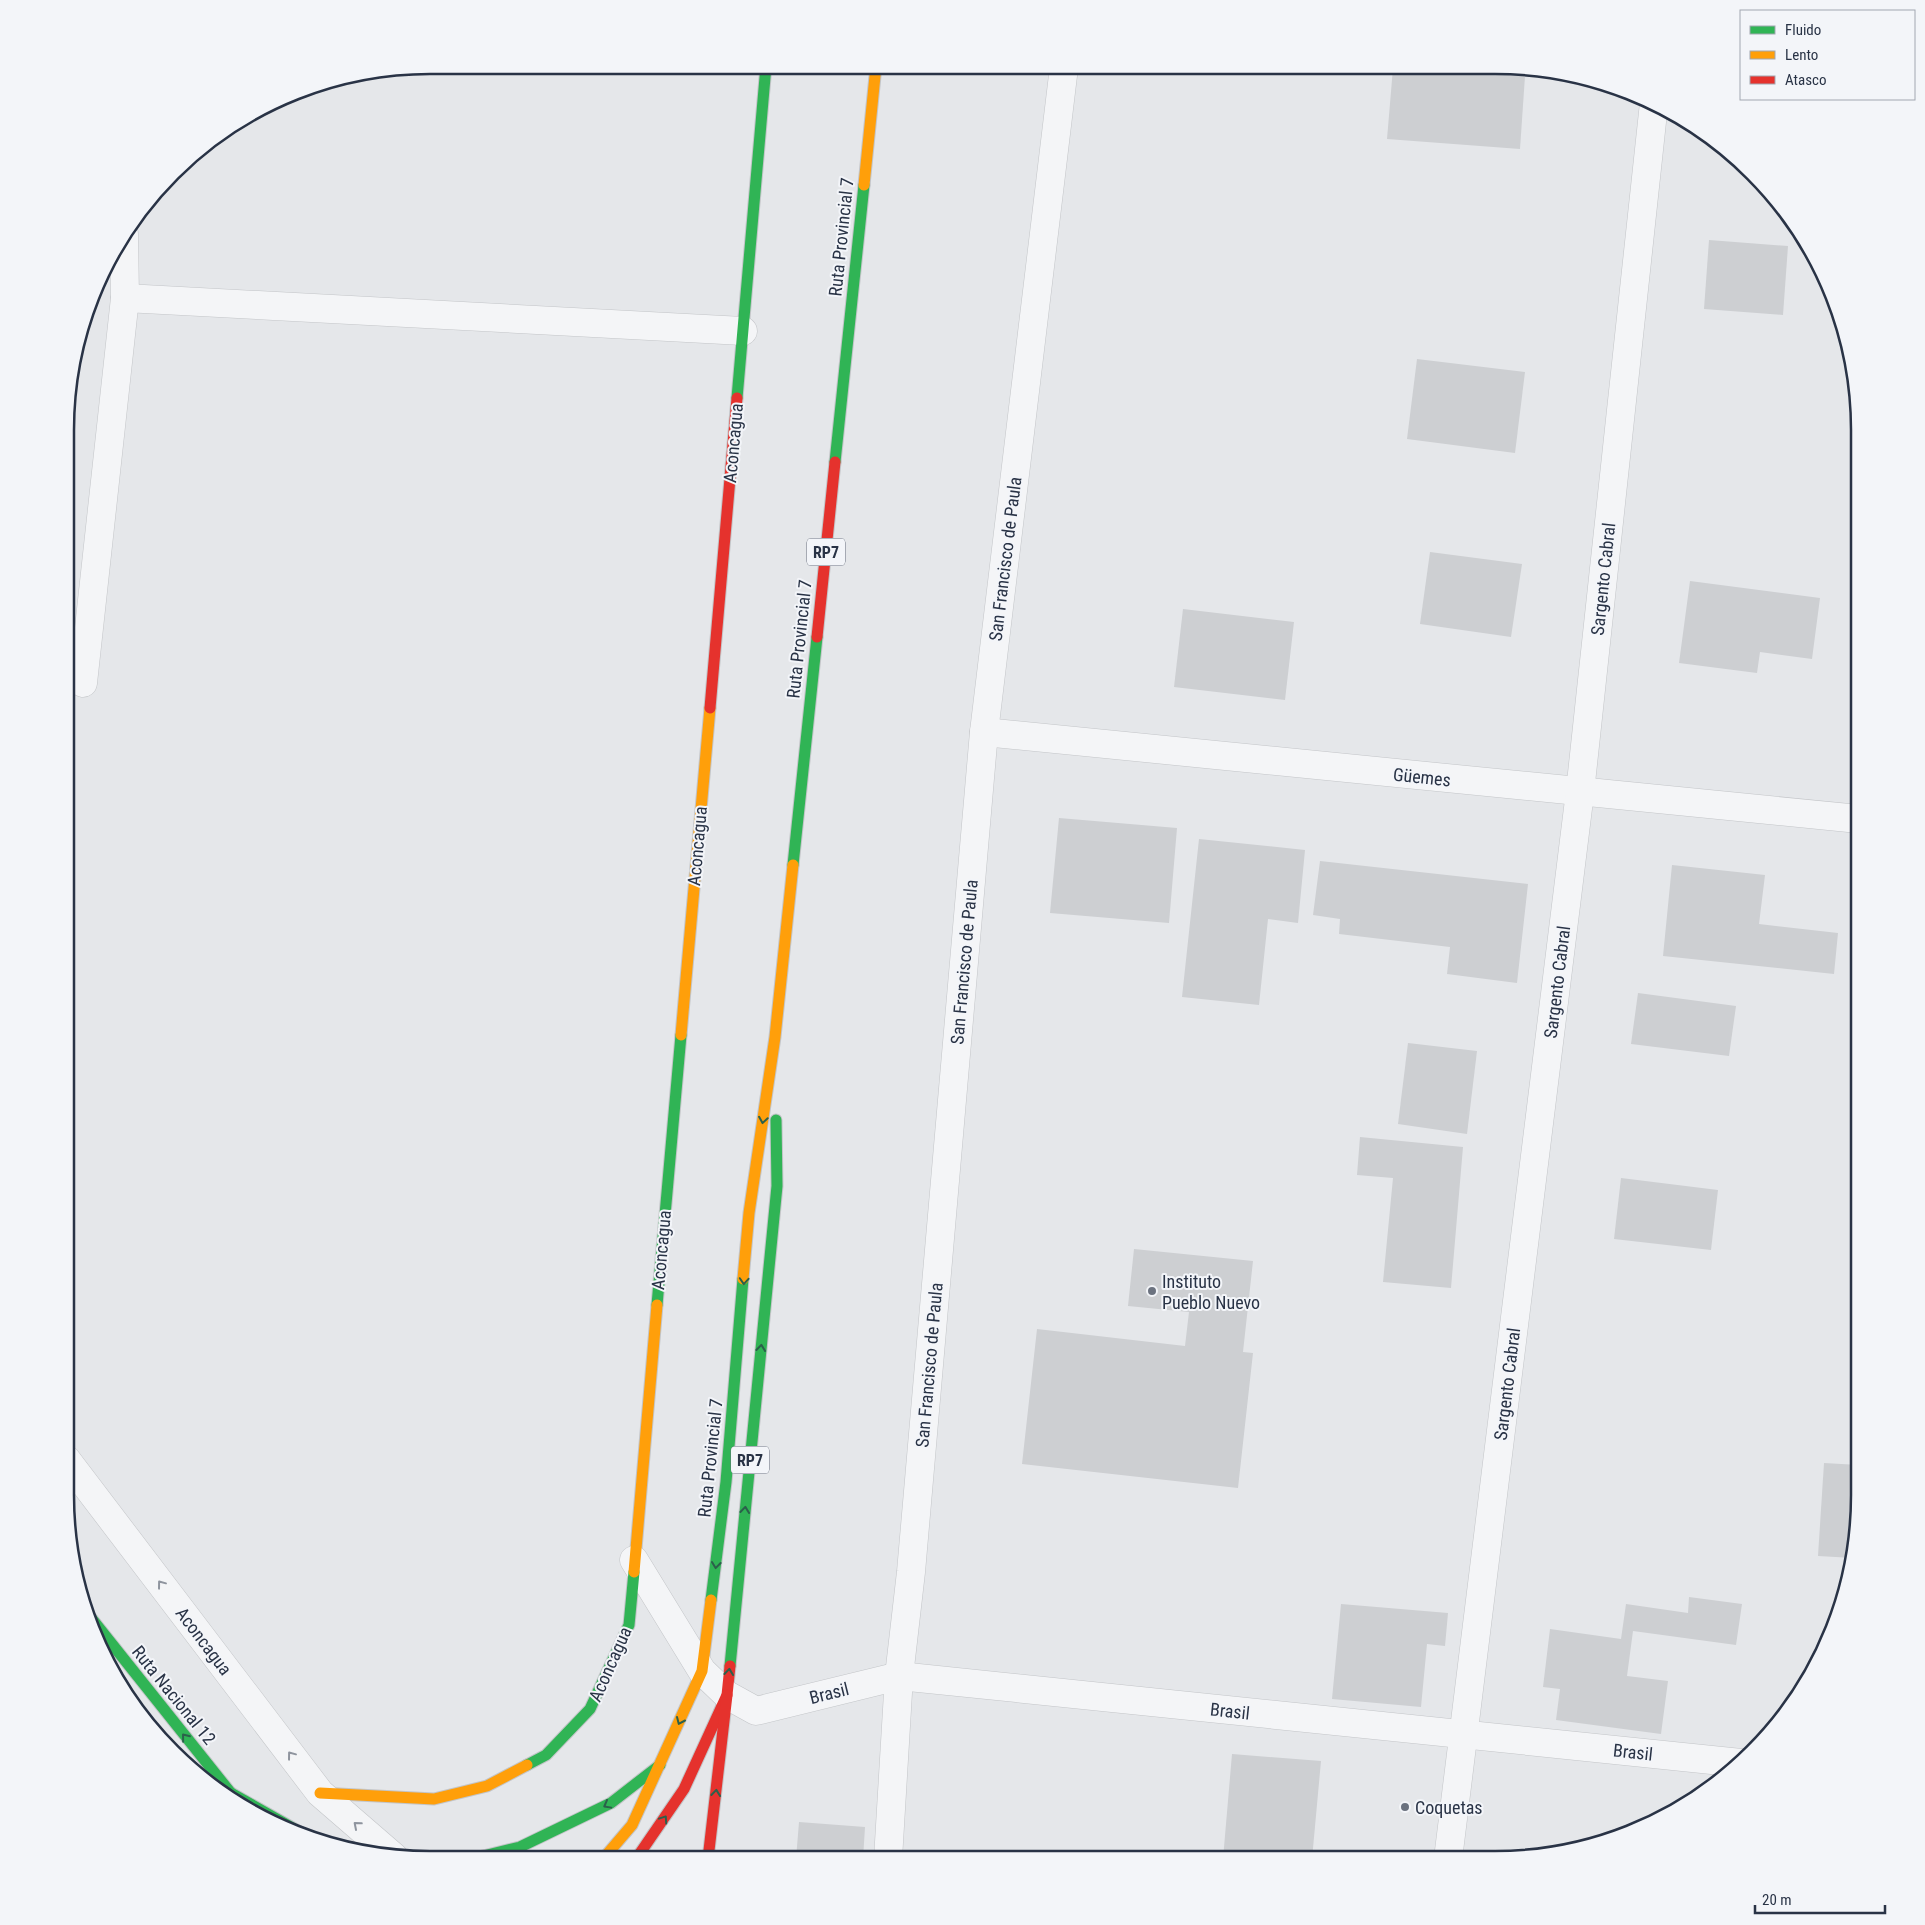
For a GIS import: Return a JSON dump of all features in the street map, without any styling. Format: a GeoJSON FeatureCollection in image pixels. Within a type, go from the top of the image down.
{"type":"FeatureCollection","features":[{"type":"Feature","properties":{"kind":"main road","name":"Aconcagua"},"geometry":{"type":"LineString","coordinates":[[320,1793],[434,1799],[486,1786],[546,1756],[590,1709],[629,1625],[765,74]]}},
{"type":"Feature","properties":{"kind":"main road","name":"Ruta Provincial 7"},"geometry":{"type":"LineString","coordinates":[[610,1851],[632,1825],[702,1671],[726,1482],[749,1213],[776,1037],[875,74]]}},
{"type":"Feature","properties":{"kind":"main road","name":"Ruta Provincial 7"},"geometry":{"type":"LineString","coordinates":[[641,1851],[684,1789],[727,1695],[777,1186],[776,1037]]}},
{"type":"Feature","properties":{"kind":"main road","name":"Ruta Nacional 12"},"geometry":{"type":"LineString","coordinates":[[101,1631],[224,1786]]}},
{"type":"Feature","properties":{"kind":"main road"},"geometry":{"type":"LineString","coordinates":[[709,1851],[727,1695]]}},
{"type":"Feature","properties":{"kind":"main road"},"geometry":{"type":"LineString","coordinates":[[507,1851],[520,1848],[611,1803],[660,1766]]}},
{"type":"Feature","properties":{"kind":"street","name":"San Francisco de Paula"},"geometry":{"type":"LineString","coordinates":[[888,1851],[899,1676],[911,1572],[984,732],[1063,74]]}},
{"type":"Feature","properties":{"kind":"street","name":"Sargento Cabral"},"geometry":{"type":"LineString","coordinates":[[1449,1851],[1465,1735],[1580,792],[1653,110]]}},
{"type":"Feature","properties":{"kind":"street"},"geometry":{"type":"LineString","coordinates":[[84,683],[126,298],[124,247]]}},
{"type":"Feature","properties":{"kind":"street"},"geometry":{"type":"LineString","coordinates":[[126,298],[743,331]]}},
{"type":"Feature","properties":{"kind":"street","name":"Güemes"},"geometry":{"type":"LineString","coordinates":[[984,732],[1851,818]]}},
{"type":"Feature","properties":{"kind":"street","name":"Aconcagua"},"geometry":{"type":"LineString","coordinates":[[74,1470],[320,1793]]}},
{"type":"Feature","properties":{"kind":"street","name":"Brasil"},"geometry":{"type":"LineString","coordinates":[[634,1560],[702,1671],[727,1695],[756,1711],[899,1676],[1731,1762]]}},
{"type":"Feature","properties":{"kind":"street"},"geometry":{"type":"LineString","coordinates":[[320,1793],[384,1848]]}},
{"type":"Feature","properties":{"kind":"building"},"geometry":{"type":"Polygon","coordinates":[[[1392,74],[1492,74],[1525,76],[1520,149],[1387,139],[1392,74]]]}},
{"type":"Feature","properties":{"kind":"building"},"geometry":{"type":"Polygon","coordinates":[[[1709,240],[1788,246],[1783,315],[1704,309],[1709,240]]]}},
{"type":"Feature","properties":{"kind":"building"},"geometry":{"type":"Polygon","coordinates":[[[1417,359],[1525,372],[1515,453],[1407,439],[1417,359]]]}},
{"type":"Feature","properties":{"kind":"building"},"geometry":{"type":"Polygon","coordinates":[[[1430,552],[1522,564],[1511,637],[1420,624],[1430,552]]]}},
{"type":"Feature","properties":{"kind":"building"},"geometry":{"type":"Polygon","coordinates":[[[1690,581],[1820,598],[1812,659],[1760,652],[1757,673],[1679,663],[1690,581]]]}},
{"type":"Feature","properties":{"kind":"building"},"geometry":{"type":"Polygon","coordinates":[[[1183,609],[1294,622],[1285,700],[1174,687],[1183,609]]]}},
{"type":"Feature","properties":{"kind":"building"},"geometry":{"type":"Polygon","coordinates":[[[1059,818],[1177,828],[1169,923],[1050,913],[1059,818]]]}},
{"type":"Feature","properties":{"kind":"building"},"geometry":{"type":"Polygon","coordinates":[[[1199,839],[1305,850],[1298,923],[1268,919],[1259,1005],[1182,997],[1199,839]]]}},
{"type":"Feature","properties":{"kind":"building"},"geometry":{"type":"Polygon","coordinates":[[[1320,861],[1528,884],[1517,983],[1447,974],[1450,947],[1339,934],[1340,919],[1313,915],[1320,861]]]}},
{"type":"Feature","properties":{"kind":"building"},"geometry":{"type":"Polygon","coordinates":[[[1672,865],[1765,875],[1759,924],[1838,933],[1834,974],[1663,956],[1672,865]]]}},
{"type":"Feature","properties":{"kind":"building"},"geometry":{"type":"Polygon","coordinates":[[[1638,993],[1736,1006],[1729,1056],[1631,1044],[1638,993]]]}},
{"type":"Feature","properties":{"kind":"building"},"geometry":{"type":"Polygon","coordinates":[[[1408,1043],[1477,1051],[1467,1134],[1398,1124],[1408,1043]]]}},
{"type":"Feature","properties":{"kind":"building"},"geometry":{"type":"Polygon","coordinates":[[[1360,1137],[1463,1147],[1451,1288],[1383,1282],[1393,1178],[1357,1175],[1360,1137]]]}},
{"type":"Feature","properties":{"kind":"building"},"geometry":{"type":"Polygon","coordinates":[[[1621,1178],[1718,1190],[1711,1250],[1614,1239],[1621,1178]]]}},
{"type":"Feature","properties":{"kind":"building"},"geometry":{"type":"Polygon","coordinates":[[[1134,1249],[1253,1261],[1243,1352],[1253,1353],[1238,1488],[1022,1464],[1037,1329],[1185,1346],[1189,1312],[1128,1306],[1134,1249]]]}},
{"type":"Feature","properties":{"kind":"building"},"geometry":{"type":"Polygon","coordinates":[[[1824,1463],[1851,1465],[1850,1519],[1845,1558],[1818,1556],[1824,1463]]]}},
{"type":"Feature","properties":{"kind":"building"},"geometry":{"type":"Polygon","coordinates":[[[1689,1597],[1742,1604],[1736,1645],[1633,1631],[1627,1676],[1668,1681],[1661,1734],[1556,1720],[1560,1689],[1543,1687],[1550,1629],[1621,1639],[1626,1604],[1688,1613],[1689,1597]]]}},
{"type":"Feature","properties":{"kind":"building"},"geometry":{"type":"Polygon","coordinates":[[[1341,1604],[1448,1613],[1445,1646],[1427,1644],[1421,1707],[1332,1699],[1341,1604]]]}},
{"type":"Feature","properties":{"kind":"building"},"geometry":{"type":"Polygon","coordinates":[[[1232,1754],[1321,1761],[1313,1851],[1224,1851],[1232,1754]]]}},
{"type":"Feature","properties":{"kind":"building"},"geometry":{"type":"Polygon","coordinates":[[[799,1822],[865,1827],[864,1851],[797,1851],[799,1822]]]}},
{"type":"Feature","properties":{"kind":"traffic: fast"},"geometry":{"type":"LineString","coordinates":[[737,398],[765,74]]}},
{"type":"Feature","properties":{"kind":"traffic: fast"},"geometry":{"type":"LineString","coordinates":[[835,462],[864,185]]}},
{"type":"Feature","properties":{"kind":"traffic: fast"},"geometry":{"type":"LineString","coordinates":[[793,865],[817,637]]}},
{"type":"Feature","properties":{"kind":"traffic: fast"},"geometry":{"type":"LineString","coordinates":[[657,1305],[681,1035]]}},
{"type":"Feature","properties":{"kind":"traffic: fast"},"geometry":{"type":"LineString","coordinates":[[730,1666],[777,1186],[776,1120]]}},
{"type":"Feature","properties":{"kind":"traffic: fast"},"geometry":{"type":"LineString","coordinates":[[711,1600],[726,1482],[743,1279]]}},
{"type":"Feature","properties":{"kind":"traffic: fast"},"geometry":{"type":"LineString","coordinates":[[527,1765],[546,1755],[590,1709],[629,1625],[634,1572]]}},
{"type":"Feature","properties":{"kind":"traffic: fast"},"geometry":{"type":"LineString","coordinates":[[100,1629],[226,1787]]}},
{"type":"Feature","properties":{"kind":"traffic: fast"},"geometry":{"type":"LineString","coordinates":[[504,1851],[520,1847],[611,1803],[660,1765]]}},
{"type":"Feature","properties":{"kind":"traffic: slow"},"geometry":{"type":"LineString","coordinates":[[864,185],[875,74]]}},
{"type":"Feature","properties":{"kind":"traffic: slow"},"geometry":{"type":"LineString","coordinates":[[681,1035],[710,708]]}},
{"type":"Feature","properties":{"kind":"traffic: slow"},"geometry":{"type":"LineString","coordinates":[[743,1279],[749,1213],[775,1037],[793,865]]}},
{"type":"Feature","properties":{"kind":"traffic: slow"},"geometry":{"type":"LineString","coordinates":[[634,1572],[657,1305]]}},
{"type":"Feature","properties":{"kind":"traffic: slow"},"geometry":{"type":"LineString","coordinates":[[610,1851],[632,1825],[702,1671],[711,1600]]}},
{"type":"Feature","properties":{"kind":"traffic: slow"},"geometry":{"type":"LineString","coordinates":[[320,1793],[434,1799],[487,1786],[527,1765]]}},
{"type":"Feature","properties":{"kind":"traffic: jam"},"geometry":{"type":"LineString","coordinates":[[710,708],[737,398]]}},
{"type":"Feature","properties":{"kind":"traffic: jam"},"geometry":{"type":"LineString","coordinates":[[817,637],[835,462]]}},
{"type":"Feature","properties":{"kind":"traffic: jam"},"geometry":{"type":"LineString","coordinates":[[641,1851],[684,1789],[727,1695],[730,1666]]}},
{"type":"Feature","properties":{"kind":"traffic: jam"},"geometry":{"type":"LineString","coordinates":[[709,1851],[727,1695]]}},
{"type":"Feature","properties":{"kind":"place","name":"Instituto Pueblo Nuevo"},"geometry":{"type":"Point","coordinates":[1152,1291]}},
{"type":"Feature","properties":{"kind":"place","name":"Coquetas"},"geometry":{"type":"Point","coordinates":[1405,1807]}}]}
